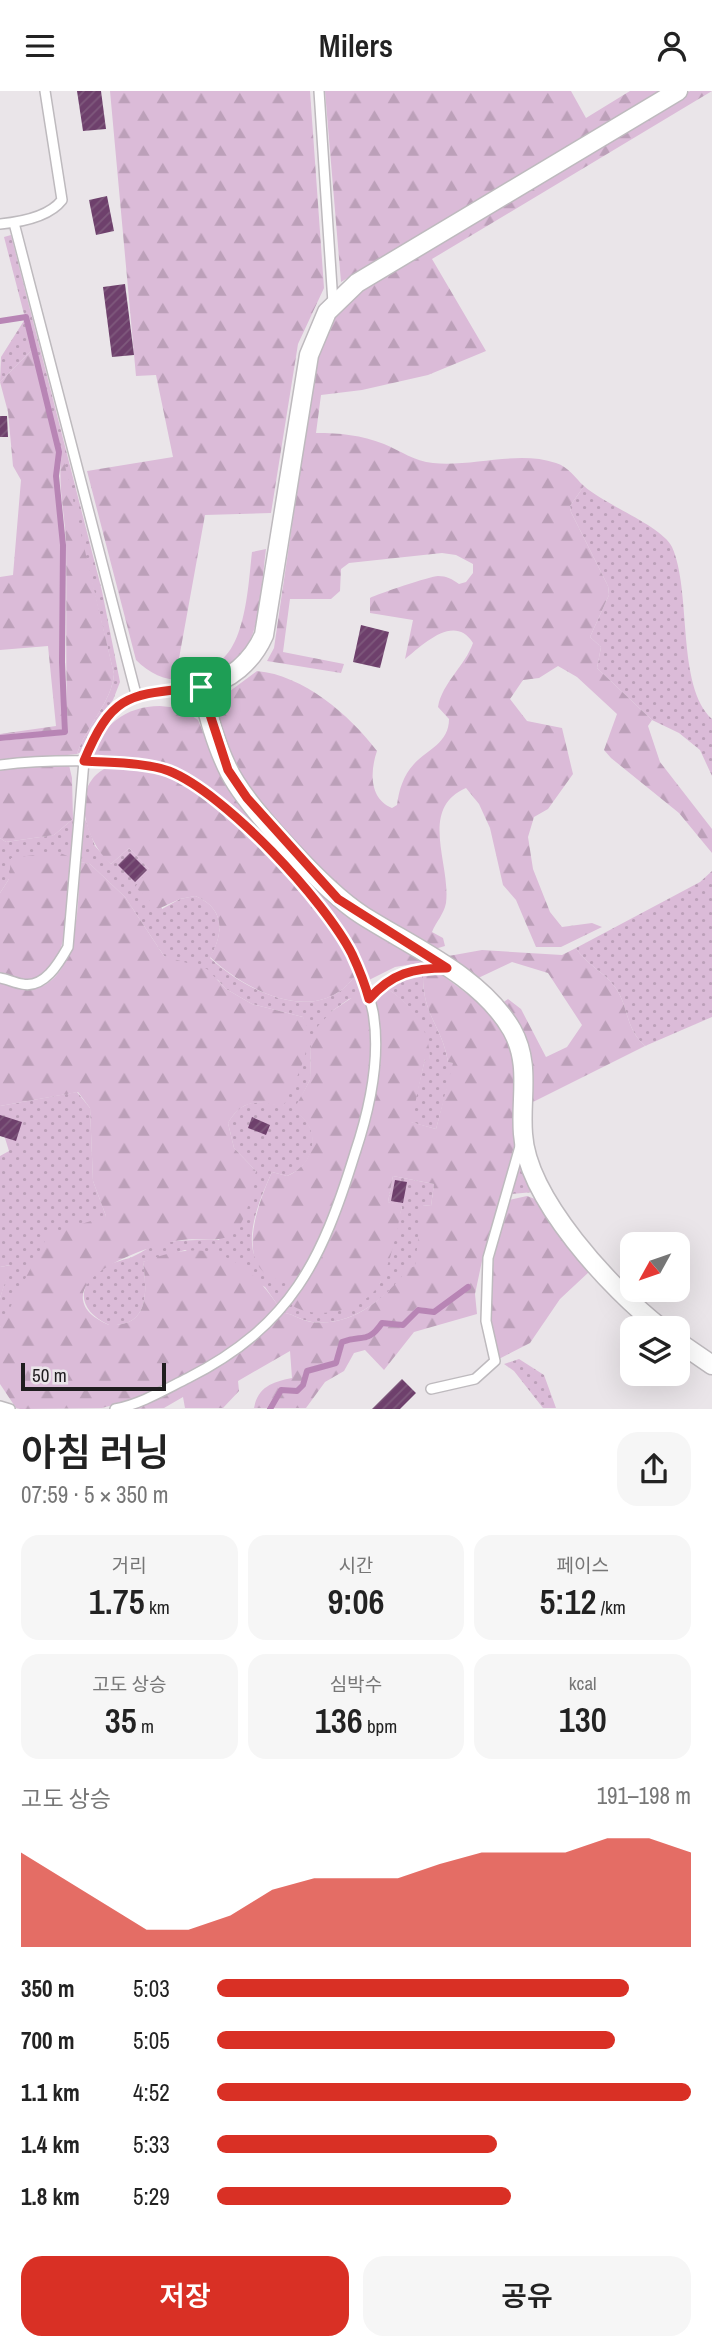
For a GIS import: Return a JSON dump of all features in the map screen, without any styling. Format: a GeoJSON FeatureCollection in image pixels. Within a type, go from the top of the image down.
{"type":"FeatureCollection","features":[{"type":"Feature","properties":{"kind":"street"},"geometry":{"type":"LineString","coordinates":[[647,1316],[621,1294],[556,1215],[538,1187],[526,1157],[523,1135],[525,1079],[521,1053],[512,1030],[476,990],[447,968],[338,899],[247,798],[228,770],[201,687],[230,676],[256,652],[264,635],[309,355],[316,334],[334,305],[357,283],[678,91]]}},
{"type":"Feature","properties":{"kind":"street"},"geometry":{"type":"LineString","coordinates":[[690,1350],[712,1365]]}},
{"type":"Feature","properties":{"kind":"lane"},"geometry":{"type":"LineString","coordinates":[[0,224],[14,223],[44,214],[56,208],[62,200],[45,91]]}},
{"type":"Feature","properties":{"kind":"lane"},"geometry":{"type":"LineString","coordinates":[[319,91],[334,305]]}},
{"type":"Feature","properties":{"kind":"lane"},"geometry":{"type":"LineString","coordinates":[[14,223],[136,694]]}},
{"type":"Feature","properties":{"kind":"lane"},"geometry":{"type":"LineString","coordinates":[[0,978],[25,985],[44,979],[68,947],[84,761],[94,736],[109,716],[136,694],[201,687]]}},
{"type":"Feature","properties":{"kind":"lane"},"geometry":{"type":"LineString","coordinates":[[0,765],[84,761],[167,771],[222,806],[306,890],[351,953],[369,999],[375,1046],[363,1128],[330,1231],[302,1284],[246,1343],[151,1397],[114,1409]]}},
{"type":"Feature","properties":{"kind":"lane"},"geometry":{"type":"LineString","coordinates":[[369,999],[381,986],[404,972],[418,968],[447,968]]}},
{"type":"Feature","properties":{"kind":"lane"},"geometry":{"type":"LineString","coordinates":[[431,1389],[475,1378],[495,1360],[486,1321],[488,1258],[523,1135]]}},
{"type":"Feature","properties":{"kind":"lane"},"geometry":{"type":"LineString","coordinates":[[0,1405],[10,1409]]}},
{"type":"Feature","properties":{"kind":"green space"},"geometry":{"type":"Polygon","coordinates":[[[110,91],[310,91],[324,288],[298,344],[271,513],[205,515],[178,664],[200,668],[217,663],[230,651],[244,613],[252,552],[266,549],[258,614],[253,634],[244,651],[232,664],[214,674],[190,680],[174,680],[160,676],[136,660],[87,471],[173,457],[156,375],[136,376],[110,91]]]}},
{"type":"Feature","properties":{"kind":"green space"},"geometry":{"type":"Polygon","coordinates":[[[325,91],[571,91],[586,118],[630,91],[663,91],[341,282],[325,91]]]}},
{"type":"Feature","properties":{"kind":"green space"},"geometry":{"type":"Polygon","coordinates":[[[690,91],[712,91],[432,259],[486,351],[428,375],[362,390],[321,395],[316,433],[367,438],[433,463],[511,458],[541,459],[565,467],[584,486],[570,506],[571,512],[608,586],[609,595],[590,637],[601,647],[597,668],[652,720],[648,726],[660,762],[712,829],[712,853],[679,813],[611,758],[604,750],[617,714],[577,677],[558,666],[539,678],[523,680],[510,699],[527,721],[562,728],[573,774],[548,809],[534,817],[528,837],[533,869],[550,912],[562,927],[592,923],[602,927],[561,947],[536,947],[516,900],[503,885],[490,828],[479,804],[466,788],[452,797],[443,809],[440,839],[446,903],[432,932],[443,938],[445,946],[428,951],[343,897],[250,795],[231,765],[218,724],[217,713],[226,694],[257,671],[291,680],[324,699],[366,737],[377,751],[373,767],[375,791],[384,804],[392,808],[397,805],[407,773],[446,734],[449,719],[438,707],[440,698],[473,643],[457,631],[448,631],[429,640],[405,659],[413,620],[370,613],[370,598],[425,579],[438,576],[459,584],[466,582],[473,573],[473,564],[456,555],[442,553],[349,563],[341,569],[340,591],[331,599],[290,599],[283,652],[344,664],[341,673],[267,661],[274,648],[319,340],[324,326],[354,294],[690,91]]]}},
{"type":"Feature","properties":{"kind":"green space"},"geometry":{"type":"Polygon","coordinates":[[[11,235],[102,591],[120,682],[113,700],[91,728],[81,752],[77,754],[109,694],[114,674],[27,314],[24,314],[4,237],[11,235]]]}},
{"type":"Feature","properties":{"kind":"green space"},"geometry":{"type":"Polygon","coordinates":[[[25,319],[33,349],[0,382],[1,357],[25,319]]]}},
{"type":"Feature","properties":{"kind":"green space"},"geometry":{"type":"Polygon","coordinates":[[[33,349],[57,452],[55,476],[62,545],[60,662],[63,731],[0,737],[0,734],[56,726],[48,646],[0,650],[0,577],[13,575],[21,480],[13,466],[8,412],[0,382],[33,349]]]}},
{"type":"Feature","properties":{"kind":"green space"},"geometry":{"type":"Polygon","coordinates":[[[62,453],[114,674],[112,684],[77,754],[0,762],[0,741],[68,734],[66,544],[60,476],[62,453]]]}},
{"type":"Feature","properties":{"kind":"green space"},"geometry":{"type":"Polygon","coordinates":[[[584,486],[657,531],[672,547],[682,588],[693,684],[701,704],[712,719],[712,776],[700,750],[679,733],[652,720],[597,668],[601,647],[590,637],[609,595],[608,586],[571,512],[570,506],[584,486]]]}},
{"type":"Feature","properties":{"kind":"green space"},"geometry":{"type":"Polygon","coordinates":[[[160,706],[180,708],[198,720],[214,757],[243,803],[425,962],[395,967],[369,980],[362,965],[261,838],[170,768],[89,758],[101,736],[116,720],[136,710],[160,706]]]}},
{"type":"Feature","properties":{"kind":"green space"},"geometry":{"type":"Polygon","coordinates":[[[69,765],[73,819],[54,835],[6,842],[0,838],[0,768],[69,765]]]}},
{"type":"Feature","properties":{"kind":"green space"},"geometry":{"type":"Polygon","coordinates":[[[108,767],[167,773],[221,808],[304,892],[333,928],[357,973],[342,990],[324,999],[304,1002],[263,992],[243,982],[210,957],[218,939],[219,922],[217,914],[205,901],[195,896],[180,899],[158,909],[135,887],[149,869],[129,848],[111,864],[94,842],[88,828],[85,800],[88,787],[96,775],[108,767]]]}},
{"type":"Feature","properties":{"kind":"green space"},"geometry":{"type":"Polygon","coordinates":[[[84,816],[95,846],[111,864],[129,848],[149,869],[162,909],[180,899],[195,896],[212,907],[217,914],[219,931],[210,958],[243,983],[284,999],[304,1002],[324,999],[342,990],[357,973],[365,995],[349,999],[332,1011],[311,1043],[310,1080],[294,1111],[309,1126],[313,1145],[310,1154],[305,1163],[287,1176],[272,1172],[253,1225],[255,1257],[263,1269],[278,1277],[300,1282],[279,1307],[265,1287],[185,1250],[143,1262],[145,1295],[139,1314],[132,1320],[109,1325],[91,1313],[86,1305],[85,1289],[89,1281],[106,1266],[163,1243],[219,1240],[256,1171],[234,1148],[228,1123],[239,1109],[251,1103],[283,1106],[307,1042],[303,1017],[252,1004],[226,989],[218,980],[164,956],[125,897],[90,864],[80,862],[84,816]]]}},
{"type":"Feature","properties":{"kind":"green space"},"geometry":{"type":"Polygon","coordinates":[[[73,819],[72,858],[9,879],[0,893],[0,838],[6,842],[54,835],[73,819]]]}},
{"type":"Feature","properties":{"kind":"green space"},"geometry":{"type":"Polygon","coordinates":[[[58,852],[72,858],[69,910],[60,949],[53,965],[41,976],[26,981],[0,974],[0,893],[9,879],[11,858],[58,852]]]}},
{"type":"Feature","properties":{"kind":"green space"},"geometry":{"type":"Polygon","coordinates":[[[80,862],[90,864],[125,897],[164,956],[207,969],[226,989],[252,1004],[303,1017],[308,1038],[303,1062],[283,1107],[251,1103],[239,1109],[228,1123],[234,1148],[256,1171],[245,1215],[236,1230],[225,1238],[171,1242],[122,1259],[93,1278],[85,1288],[84,1305],[93,1315],[109,1325],[132,1320],[139,1314],[145,1295],[143,1262],[185,1251],[204,1251],[236,1262],[251,1274],[279,1307],[245,1341],[150,1395],[102,1408],[20,1409],[16,1408],[0,1384],[0,1327],[48,1235],[106,1216],[93,1181],[90,1108],[78,1092],[0,1106],[0,982],[26,990],[44,985],[57,974],[67,958],[73,939],[80,862]]]}},
{"type":"Feature","properties":{"kind":"green space"},"geometry":{"type":"Polygon","coordinates":[[[712,871],[712,1017],[645,1046],[630,1025],[615,987],[576,948],[700,882],[712,871]]]}},
{"type":"Feature","properties":{"kind":"green space"},"geometry":{"type":"Polygon","coordinates":[[[576,948],[615,987],[630,1025],[645,1046],[529,1104],[529,1062],[524,1039],[501,1004],[508,999],[521,1009],[546,1057],[567,1047],[582,1025],[548,973],[512,962],[474,980],[443,957],[482,950],[562,955],[576,948]]]}},
{"type":"Feature","properties":{"kind":"green space"},"geometry":{"type":"Polygon","coordinates":[[[438,972],[486,1008],[515,1051],[517,1136],[482,1261],[475,1294],[477,1314],[414,1332],[384,1370],[365,1350],[354,1353],[344,1371],[325,1382],[306,1408],[272,1408],[282,1392],[298,1393],[305,1386],[309,1373],[338,1365],[344,1344],[369,1339],[383,1325],[404,1327],[419,1312],[435,1314],[470,1286],[433,1309],[417,1307],[402,1322],[381,1321],[367,1334],[341,1340],[334,1361],[305,1369],[301,1383],[296,1388],[279,1388],[267,1408],[254,1408],[263,1390],[278,1381],[292,1378],[290,1351],[238,1381],[239,1391],[223,1408],[185,1408],[183,1397],[164,1408],[125,1409],[200,1374],[280,1312],[311,1322],[340,1320],[366,1309],[389,1291],[408,1269],[415,1266],[422,1205],[431,1206],[434,1184],[393,1176],[388,1202],[402,1206],[388,1263],[375,1291],[354,1305],[329,1313],[304,1311],[293,1306],[292,1298],[319,1260],[332,1232],[365,1128],[372,1087],[375,1001],[384,987],[403,1000],[423,1027],[430,1060],[425,1059],[411,1122],[436,1129],[453,1063],[448,1062],[424,988],[423,973],[438,972]]]}},
{"type":"Feature","properties":{"kind":"green space"},"geometry":{"type":"Polygon","coordinates":[[[423,973],[429,1010],[448,1062],[454,1063],[436,1129],[410,1122],[425,1059],[430,1059],[428,1047],[416,1017],[403,1001],[384,987],[392,981],[423,973]]]}},
{"type":"Feature","properties":{"kind":"green space"},"geometry":{"type":"Polygon","coordinates":[[[356,995],[365,995],[371,1030],[371,1067],[358,1143],[331,1216],[300,1282],[278,1280],[263,1272],[255,1259],[254,1225],[259,1206],[272,1172],[287,1176],[297,1170],[310,1154],[312,1135],[309,1126],[293,1111],[310,1080],[311,1043],[318,1026],[332,1011],[356,995]]]}},
{"type":"Feature","properties":{"kind":"green space"},"geometry":{"type":"Polygon","coordinates":[[[77,1092],[90,1108],[93,1181],[106,1216],[0,1327],[0,1298],[10,1265],[0,1267],[0,1156],[9,1151],[0,1122],[0,1106],[77,1092]]]}},
{"type":"Feature","properties":{"kind":"green space"},"geometry":{"type":"Polygon","coordinates":[[[519,1163],[534,1192],[511,1194],[519,1163]]]}},
{"type":"Feature","properties":{"kind":"green space"},"geometry":{"type":"Polygon","coordinates":[[[393,1176],[434,1184],[431,1206],[423,1205],[416,1266],[370,1306],[343,1319],[312,1322],[280,1312],[292,1298],[299,1309],[333,1312],[380,1283],[402,1207],[388,1202],[393,1176]]]}},
{"type":"Feature","properties":{"kind":"green space"},"geometry":{"type":"Polygon","coordinates":[[[527,1196],[540,1201],[590,1271],[560,1299],[530,1343],[497,1360],[490,1317],[494,1261],[509,1200],[527,1196]]]}},
{"type":"Feature","properties":{"kind":"green space"},"geometry":{"type":"Polygon","coordinates":[[[11,1265],[0,1298],[0,1267],[11,1265]]]}},
{"type":"Feature","properties":{"kind":"green space"},"geometry":{"type":"Polygon","coordinates":[[[519,1359],[544,1375],[556,1408],[543,1408],[514,1371],[504,1364],[519,1359]]]}},
{"type":"Feature","properties":{"kind":"building"},"geometry":{"type":"Polygon","coordinates":[[[77,91],[101,91],[106,129],[83,131],[77,91]]]}},
{"type":"Feature","properties":{"kind":"building"},"geometry":{"type":"Polygon","coordinates":[[[107,196],[114,231],[96,235],[89,200],[107,196]]]}},
{"type":"Feature","properties":{"kind":"building"},"geometry":{"type":"Polygon","coordinates":[[[125,284],[134,355],[112,357],[103,287],[125,284]]]}},
{"type":"Feature","properties":{"kind":"building"},"geometry":{"type":"Polygon","coordinates":[[[0,416],[7,416],[8,437],[0,437],[0,416]]]}},
{"type":"Feature","properties":{"kind":"building"},"geometry":{"type":"Polygon","coordinates":[[[361,625],[389,632],[380,668],[353,662],[361,625]]]}},
{"type":"Feature","properties":{"kind":"building"},"geometry":{"type":"Polygon","coordinates":[[[130,853],[147,870],[135,882],[118,865],[130,853]]]}},
{"type":"Feature","properties":{"kind":"building"},"geometry":{"type":"Polygon","coordinates":[[[0,1115],[22,1122],[16,1141],[0,1136],[0,1115]]]}},
{"type":"Feature","properties":{"kind":"building"},"geometry":{"type":"Polygon","coordinates":[[[252,1117],[270,1125],[266,1135],[248,1128],[252,1117]]]}},
{"type":"Feature","properties":{"kind":"building"},"geometry":{"type":"Polygon","coordinates":[[[395,1180],[407,1182],[403,1203],[391,1201],[395,1180]]]}},
{"type":"Feature","properties":{"kind":"building"},"geometry":{"type":"Polygon","coordinates":[[[402,1379],[416,1393],[400,1409],[372,1409],[402,1379]]]}},
{"type":"Feature","properties":{"kind":"waterway"},"geometry":{"type":"LineString","coordinates":[[0,321],[26,317],[59,452],[56,476],[63,545],[62,662],[65,732],[0,738]]}},
{"type":"Feature","properties":{"kind":"waterway"},"geometry":{"type":"LineString","coordinates":[[270,1409],[281,1390],[297,1391],[303,1385],[307,1371],[336,1363],[342,1342],[368,1337],[382,1323],[403,1325],[418,1310],[434,1312],[468,1287]]}},
{"type":"Feature","properties":{"kind":"route"},"geometry":{"type":"LineString","coordinates":[[201,687],[228,770],[247,798],[338,899],[447,968],[418,968],[404,972],[392,977],[369,999],[351,953],[334,926],[306,890],[222,806],[191,783],[167,771],[84,761],[94,736],[122,702],[136,694],[201,687]]}}]}
